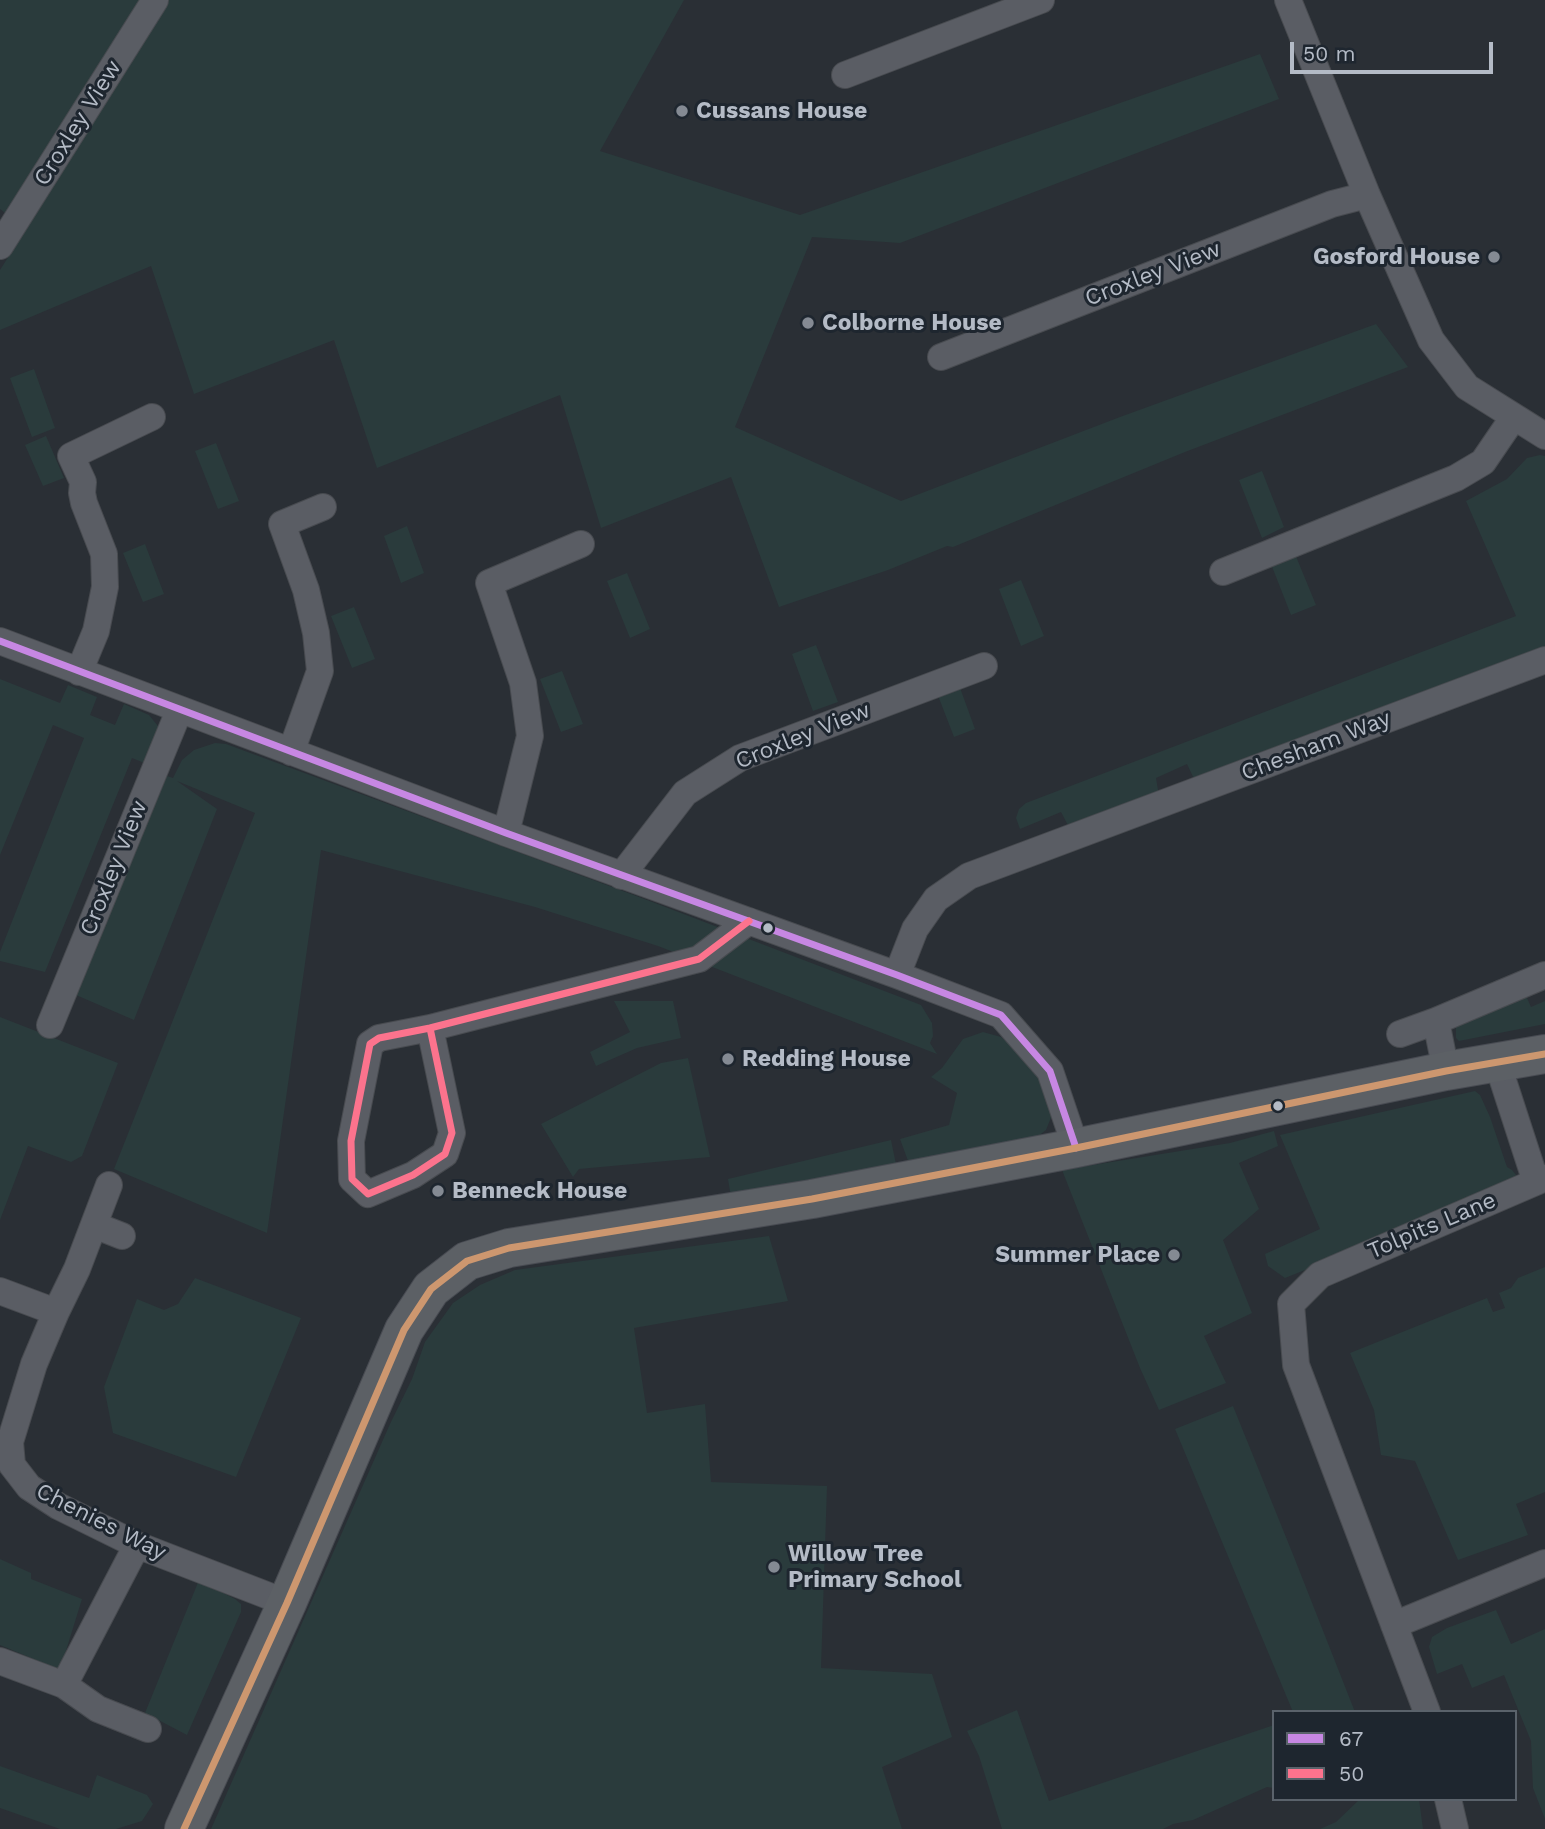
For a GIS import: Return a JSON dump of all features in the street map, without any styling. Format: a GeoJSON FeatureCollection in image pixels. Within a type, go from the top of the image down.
{"type":"FeatureCollection","features":[{"type":"Feature","properties":{"kind":"main road"},"geometry":{"type":"LineString","coordinates":[[184,1829],[287,1603],[404,1330],[431,1289],[467,1261],[509,1248],[793,1203],[1076,1148],[1446,1070],[1545,1054]]}},
{"type":"Feature","properties":{"kind":"street","name":"Croxley View"},"geometry":{"type":"LineString","coordinates":[[0,246],[155,0]]}},
{"type":"Feature","properties":{"kind":"street"},"geometry":{"type":"LineString","coordinates":[[845,75],[1041,0]]}},
{"type":"Feature","properties":{"kind":"street"},"geometry":{"type":"LineString","coordinates":[[1288,0],[1367,195],[1431,340],[1467,387],[1545,436]]}},
{"type":"Feature","properties":{"kind":"street","name":"Croxley View"},"geometry":{"type":"LineString","coordinates":[[941,357],[1332,204],[1367,195]]}},
{"type":"Feature","properties":{"kind":"street"},"geometry":{"type":"LineString","coordinates":[[79,672],[96,631],[105,576],[104,554],[84,503],[83,482],[71,456],[152,417]]}},
{"type":"Feature","properties":{"kind":"street"},"geometry":{"type":"LineString","coordinates":[[1223,572],[1456,478],[1483,462],[1513,418]]}},
{"type":"Feature","properties":{"kind":"street"},"geometry":{"type":"LineString","coordinates":[[291,752],[320,671],[316,633],[306,590],[282,524],[323,508]]}},
{"type":"Feature","properties":{"kind":"street"},"geometry":{"type":"LineString","coordinates":[[506,833],[530,736],[523,683],[489,583],[581,544]]}},
{"type":"Feature","properties":{"kind":"street"},"geometry":{"type":"LineString","coordinates":[[0,641],[179,711],[1001,1015],[1050,1071],[1076,1148]]}},
{"type":"Feature","properties":{"kind":"street","name":"Chesham Way"},"geometry":{"type":"LineString","coordinates":[[897,975],[915,929],[936,899],[969,876],[1545,660]]}},
{"type":"Feature","properties":{"kind":"street","name":"Croxley View"},"geometry":{"type":"LineString","coordinates":[[621,876],[685,793],[740,758],[984,666]]}},
{"type":"Feature","properties":{"kind":"street","name":"Croxley View"},"geometry":{"type":"LineString","coordinates":[[50,1025],[179,711]]}},
{"type":"Feature","properties":{"kind":"street"},"geometry":{"type":"LineString","coordinates":[[430,1028],[452,1133],[445,1154],[413,1175],[368,1194],[352,1179],[351,1141],[370,1044],[379,1038],[430,1028],[699,959],[749,921]]}},
{"type":"Feature","properties":{"kind":"street"},"geometry":{"type":"LineString","coordinates":[[1400,1034],[1545,975]]}},
{"type":"Feature","properties":{"kind":"street"},"geometry":{"type":"LineString","coordinates":[[1436,1021],[1446,1070]]}},
{"type":"Feature","properties":{"kind":"street"},"geometry":{"type":"LineString","coordinates":[[1497,1062],[1540,1180]]}},
{"type":"Feature","properties":{"kind":"street","name":"Tolpits Lane"},"geometry":{"type":"LineString","coordinates":[[1394,1625],[1296,1365],[1291,1304],[1320,1275],[1540,1180]]}},
{"type":"Feature","properties":{"kind":"street","name":"Chenies Way"},"geometry":{"type":"LineString","coordinates":[[109,1185],[78,1269],[34,1364],[10,1442],[12,1465],[29,1488],[58,1506],[137,1545],[287,1603]]}},
{"type":"Feature","properties":{"kind":"street"},"geometry":{"type":"LineString","coordinates":[[94,1225],[122,1236]]}},
{"type":"Feature","properties":{"kind":"street"},"geometry":{"type":"LineString","coordinates":[[0,1291],[56,1312]]}},
{"type":"Feature","properties":{"kind":"street"},"geometry":{"type":"LineString","coordinates":[[64,1685],[137,1545]]}},
{"type":"Feature","properties":{"kind":"street"},"geometry":{"type":"LineString","coordinates":[[1426,1710],[1394,1625],[1545,1563]]}},
{"type":"Feature","properties":{"kind":"street"},"geometry":{"type":"LineString","coordinates":[[0,1661],[64,1685],[98,1709],[148,1729]]}},
{"type":"Feature","properties":{"kind":"street"},"geometry":{"type":"LineString","coordinates":[[1448,1801],[1455,1829]]}},
{"type":"Feature","properties":{"kind":"shaded area"},"geometry":{"type":"Polygon","coordinates":[[[0,0],[684,0],[600,151],[800,215],[1260,54],[1279,99],[900,243],[812,237],[735,427],[901,501],[1120,417],[1376,324],[1408,367],[1185,452],[953,547],[947,546],[888,570],[779,607],[731,477],[601,528],[560,395],[377,468],[334,340],[194,394],[151,266],[0,330],[0,270],[26,229],[0,209],[0,0]]]}},
{"type":"Feature","properties":{"kind":"shaded area"},"geometry":{"type":"Polygon","coordinates":[[[34,369],[55,428],[32,437],[10,378],[34,369]]]}},
{"type":"Feature","properties":{"kind":"shaded area"},"geometry":{"type":"Polygon","coordinates":[[[46,436],[64,478],[43,486],[25,445],[46,436]]]}},
{"type":"Feature","properties":{"kind":"shaded area"},"geometry":{"type":"Polygon","coordinates":[[[216,443],[239,501],[218,509],[195,451],[216,443]]]}},
{"type":"Feature","properties":{"kind":"shaded area"},"geometry":{"type":"Polygon","coordinates":[[[1545,456],[1545,648],[1195,781],[1187,764],[1156,778],[1159,796],[1071,831],[1061,812],[1020,829],[1016,818],[1019,809],[1026,803],[1516,616],[1466,501],[1507,479],[1527,458],[1545,456]]]}},
{"type":"Feature","properties":{"kind":"shaded area"},"geometry":{"type":"Polygon","coordinates":[[[1262,471],[1284,527],[1262,538],[1239,480],[1262,471]]]}},
{"type":"Feature","properties":{"kind":"shaded area"},"geometry":{"type":"Polygon","coordinates":[[[407,526],[424,573],[401,583],[384,536],[407,526]]]}},
{"type":"Feature","properties":{"kind":"shaded area"},"geometry":{"type":"Polygon","coordinates":[[[145,544],[164,594],[143,602],[123,553],[145,544]]]}},
{"type":"Feature","properties":{"kind":"shaded area"},"geometry":{"type":"Polygon","coordinates":[[[1295,554],[1316,605],[1291,615],[1271,564],[1295,554]]]}},
{"type":"Feature","properties":{"kind":"shaded area"},"geometry":{"type":"Polygon","coordinates":[[[627,573],[650,629],[630,638],[607,581],[627,573]]]}},
{"type":"Feature","properties":{"kind":"shaded area"},"geometry":{"type":"Polygon","coordinates":[[[1021,580],[1044,636],[1021,646],[999,589],[1021,580]]]}},
{"type":"Feature","properties":{"kind":"shaded area"},"geometry":{"type":"Polygon","coordinates":[[[354,607],[375,659],[352,668],[331,616],[354,607]]]}},
{"type":"Feature","properties":{"kind":"shaded area"},"geometry":{"type":"Polygon","coordinates":[[[816,645],[838,702],[813,711],[792,654],[816,645]]]}},
{"type":"Feature","properties":{"kind":"shaded area"},"geometry":{"type":"Polygon","coordinates":[[[562,671],[583,724],[561,732],[540,679],[562,671]]]}},
{"type":"Feature","properties":{"kind":"shaded area"},"geometry":{"type":"Polygon","coordinates":[[[0,679],[60,703],[68,685],[97,697],[90,715],[115,725],[124,704],[149,715],[162,731],[152,766],[132,758],[45,972],[0,961],[0,952],[84,738],[53,725],[0,855],[0,679]]]}},
{"type":"Feature","properties":{"kind":"shaded area"},"geometry":{"type":"Polygon","coordinates":[[[959,685],[975,729],[954,737],[937,693],[959,685]]]}},
{"type":"Feature","properties":{"kind":"shaded area"},"geometry":{"type":"Polygon","coordinates":[[[215,743],[226,744],[647,900],[921,1005],[932,1023],[933,1036],[930,1043],[937,1054],[658,946],[535,907],[321,850],[267,1233],[114,1169],[255,813],[177,781],[217,809],[134,1020],[76,995],[167,776],[173,778],[182,760],[194,750],[215,743]]]}},
{"type":"Feature","properties":{"kind":"shaded area"},"geometry":{"type":"Polygon","coordinates":[[[1523,989],[1531,1007],[1545,1001],[1545,1024],[1459,1041],[1456,1038],[1456,1025],[1523,989]]]}},
{"type":"Feature","properties":{"kind":"shaded area"},"geometry":{"type":"Polygon","coordinates":[[[614,1001],[673,1001],[681,1038],[637,1048],[596,1066],[590,1052],[630,1032],[614,1001]]]}},
{"type":"Feature","properties":{"kind":"shaded area"},"geometry":{"type":"Polygon","coordinates":[[[0,1017],[118,1063],[82,1156],[71,1162],[28,1146],[0,1220],[0,1017]]]}},
{"type":"Feature","properties":{"kind":"shaded area"},"geometry":{"type":"Polygon","coordinates":[[[983,1032],[1001,1037],[1019,1052],[1047,1086],[1052,1115],[1046,1130],[1032,1141],[911,1169],[900,1139],[949,1125],[957,1093],[931,1077],[942,1068],[963,1039],[983,1032]]]}},
{"type":"Feature","properties":{"kind":"shaded area"},"geometry":{"type":"Polygon","coordinates":[[[688,1058],[710,1157],[579,1169],[573,1177],[541,1124],[661,1063],[688,1058]]]}},
{"type":"Feature","properties":{"kind":"shaded area"},"geometry":{"type":"Polygon","coordinates":[[[1475,1091],[1480,1095],[1490,1117],[1507,1167],[1516,1175],[1509,1188],[1285,1278],[1268,1266],[1265,1254],[1320,1229],[1280,1135],[1475,1091]]]}},
{"type":"Feature","properties":{"kind":"shaded area"},"geometry":{"type":"Polygon","coordinates":[[[1274,1131],[1278,1146],[1239,1163],[1259,1209],[1223,1240],[1252,1313],[1204,1336],[1226,1383],[1159,1410],[1062,1170],[1230,1143],[1274,1131]]]}},
{"type":"Feature","properties":{"kind":"shaded area"},"geometry":{"type":"Polygon","coordinates":[[[891,1140],[897,1169],[732,1203],[728,1179],[891,1140]]]}},
{"type":"Feature","properties":{"kind":"shaded area"},"geometry":{"type":"Polygon","coordinates":[[[769,1236],[788,1301],[634,1328],[647,1413],[705,1404],[711,1482],[827,1486],[821,1668],[932,1674],[952,1737],[882,1767],[902,1829],[211,1829],[412,1379],[425,1342],[453,1303],[480,1285],[515,1270],[769,1236]]]}},
{"type":"Feature","properties":{"kind":"shaded area"},"geometry":{"type":"Polygon","coordinates":[[[1545,1267],[1545,1492],[1516,1504],[1528,1535],[1458,1560],[1415,1461],[1381,1455],[1374,1410],[1350,1353],[1487,1298],[1493,1312],[1505,1308],[1499,1293],[1511,1288],[1518,1278],[1545,1267]]]}},
{"type":"Feature","properties":{"kind":"shaded area"},"geometry":{"type":"Polygon","coordinates":[[[195,1278],[301,1318],[236,1477],[113,1433],[104,1387],[137,1299],[164,1310],[178,1304],[195,1278]]]}},
{"type":"Feature","properties":{"kind":"shaded area"},"geometry":{"type":"Polygon","coordinates":[[[1233,1406],[1354,1710],[1292,1710],[1175,1429],[1233,1406]]]}},
{"type":"Feature","properties":{"kind":"shaded area"},"geometry":{"type":"Polygon","coordinates":[[[0,1559],[31,1573],[31,1579],[82,1599],[60,1670],[0,1645],[0,1559]]]}},
{"type":"Feature","properties":{"kind":"shaded area"},"geometry":{"type":"Polygon","coordinates":[[[199,1580],[235,1599],[241,1604],[241,1612],[187,1735],[145,1713],[199,1580]]]}},
{"type":"Feature","properties":{"kind":"shaded area"},"geometry":{"type":"Polygon","coordinates":[[[1496,1610],[1511,1644],[1545,1629],[1545,1819],[1533,1788],[1531,1741],[1504,1675],[1472,1688],[1462,1664],[1437,1674],[1429,1647],[1432,1637],[1447,1628],[1496,1610]]]}},
{"type":"Feature","properties":{"kind":"shaded area"},"geometry":{"type":"Polygon","coordinates":[[[1017,1710],[1049,1801],[1272,1726],[1272,1788],[1267,1787],[1193,1820],[1163,1829],[1002,1829],[979,1756],[967,1731],[1017,1710]]]}},
{"type":"Feature","properties":{"kind":"shaded area"},"geometry":{"type":"Polygon","coordinates":[[[0,1766],[89,1798],[97,1775],[147,1795],[153,1804],[142,1821],[116,1829],[60,1829],[0,1808],[0,1766]]]}},
{"type":"Feature","properties":{"kind":"shaded area"},"geometry":{"type":"Polygon","coordinates":[[[1358,1801],[1419,1801],[1423,1829],[1320,1829],[1336,1822],[1358,1801]]]}},
{"type":"Feature","properties":{"kind":"transit line","name":"67"},"geometry":{"type":"LineString","coordinates":[[0,641],[506,833],[1001,1015],[1050,1071],[1076,1148]]}},
{"type":"Feature","properties":{"kind":"transit line","name":"50"},"geometry":{"type":"LineString","coordinates":[[430,1028],[452,1133],[445,1154],[413,1175],[368,1194],[352,1179],[351,1141],[370,1044],[379,1038],[430,1028],[699,959],[749,921]]}},
{"type":"Feature","properties":{"kind":"transit line"},"geometry":{"type":"LineString","coordinates":[[184,1829],[287,1603],[404,1330],[431,1289],[467,1261],[509,1248],[812,1199],[1076,1148],[1446,1071],[1545,1054]]}},
{"type":"Feature","properties":{"kind":"place","name":"Cussans House"},"geometry":{"type":"Point","coordinates":[682,111]}},
{"type":"Feature","properties":{"kind":"place","name":"Gosford House"},"geometry":{"type":"Point","coordinates":[1494,257]}},
{"type":"Feature","properties":{"kind":"place","name":"Colborne House"},"geometry":{"type":"Point","coordinates":[808,323]}},
{"type":"Feature","properties":{"kind":"place","name":"Redding House"},"geometry":{"type":"Point","coordinates":[728,1059]}},
{"type":"Feature","properties":{"kind":"place","name":"Benneck House"},"geometry":{"type":"Point","coordinates":[438,1191]}},
{"type":"Feature","properties":{"kind":"place","name":"Summer Place"},"geometry":{"type":"Point","coordinates":[1174,1255]}},
{"type":"Feature","properties":{"kind":"place","name":"Willow Tree Primary School"},"geometry":{"type":"Point","coordinates":[774,1567]}}]}
